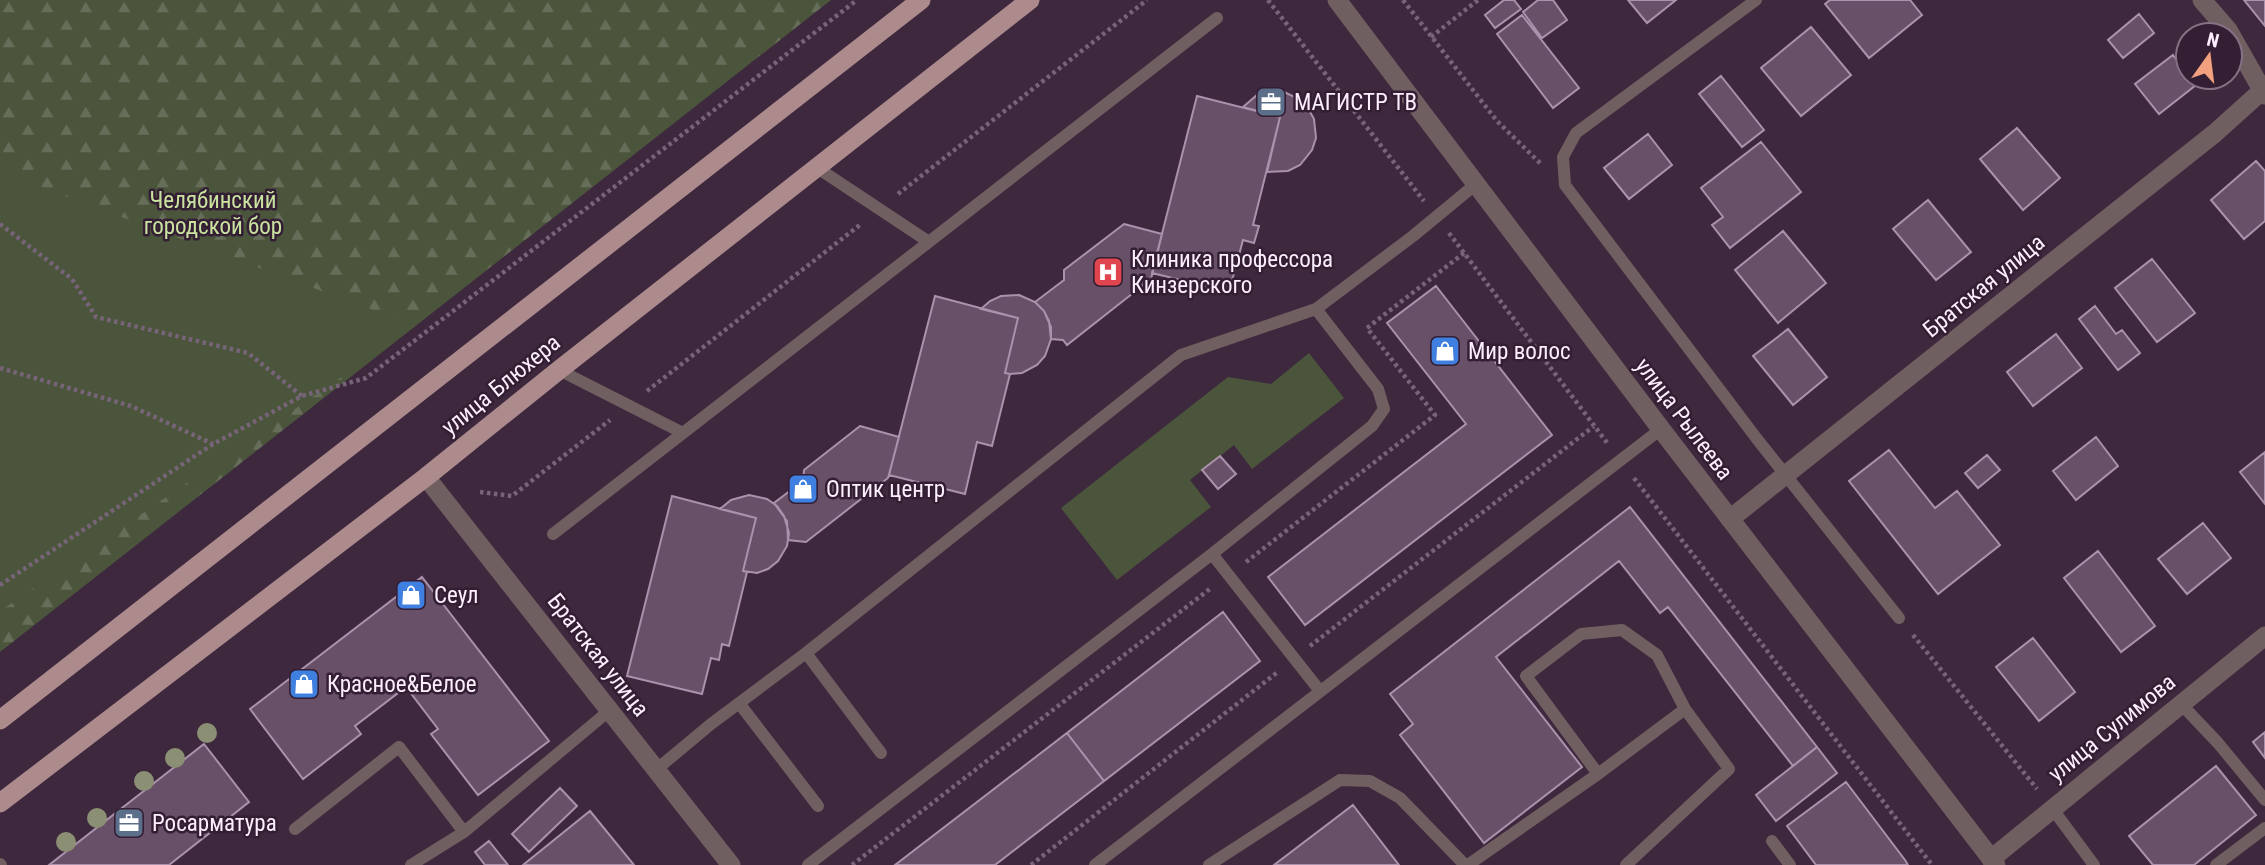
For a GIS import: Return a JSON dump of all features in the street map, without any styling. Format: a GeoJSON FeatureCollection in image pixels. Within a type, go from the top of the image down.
{"type":"FeatureCollection","features":[{"type":"Feature","properties":{"kind":"main road","name":"улица Блюхера"},"geometry":{"type":"LineString","coordinates":[[0,720],[921,0]]}},
{"type":"Feature","properties":{"kind":"main road","name":"улица Блюхера"},"geometry":{"type":"LineString","coordinates":[[0,803],[426,477],[1030,0]]}},
{"type":"Feature","properties":{"kind":"street","name":"улица Рылеева"},"geometry":{"type":"LineString","coordinates":[[1337,0],[1993,862]]}},
{"type":"Feature","properties":{"kind":"street"},"geometry":{"type":"LineString","coordinates":[[2202,0],[2228,30],[2264,91]]}},
{"type":"Feature","properties":{"kind":"street","name":"Братская улица"},"geometry":{"type":"LineString","coordinates":[[1730,519],[2215,133],[2264,91]]}},
{"type":"Feature","properties":{"kind":"street","name":"Братская улица"},"geometry":{"type":"LineString","coordinates":[[426,477],[731,865]]}},
{"type":"Feature","properties":{"kind":"street","name":"улица Сулимова"},"geometry":{"type":"LineString","coordinates":[[1993,862],[2052,808],[2265,636]]}},
{"type":"Feature","properties":{"kind":"lane"},"geometry":{"type":"LineString","coordinates":[[1756,0],[1576,133],[1563,158],[1564,185],[1785,476],[1899,618]]}},
{"type":"Feature","properties":{"kind":"lane"},"geometry":{"type":"LineString","coordinates":[[552,534],[1217,18]]}},
{"type":"Feature","properties":{"kind":"lane"},"geometry":{"type":"LineString","coordinates":[[816,167],[929,242]]}},
{"type":"Feature","properties":{"kind":"lane"},"geometry":{"type":"LineString","coordinates":[[656,769],[1181,355],[1316,309],[1476,184]]}},
{"type":"Feature","properties":{"kind":"lane"},"geometry":{"type":"LineString","coordinates":[[808,865],[1212,554],[1372,426],[1384,409],[1378,388],[1316,309]]}},
{"type":"Feature","properties":{"kind":"lane"},"geometry":{"type":"LineString","coordinates":[[559,370],[682,433]]}},
{"type":"Feature","properties":{"kind":"lane"},"geometry":{"type":"LineString","coordinates":[[1095,865],[1661,429]]}},
{"type":"Feature","properties":{"kind":"lane"},"geometry":{"type":"LineString","coordinates":[[1212,554],[1320,691]]}},
{"type":"Feature","properties":{"kind":"lane"},"geometry":{"type":"LineString","coordinates":[[1598,774],[1526,676],[1581,634],[1622,630],[1657,655],[1685,709],[1729,769],[1626,865]]}},
{"type":"Feature","properties":{"kind":"lane"},"geometry":{"type":"LineString","coordinates":[[806,653],[881,753]]}},
{"type":"Feature","properties":{"kind":"lane"},"geometry":{"type":"LineString","coordinates":[[740,703],[818,806]]}},
{"type":"Feature","properties":{"kind":"lane"},"geometry":{"type":"LineString","coordinates":[[2181,704],[2218,743],[2265,800]]}},
{"type":"Feature","properties":{"kind":"lane"},"geometry":{"type":"LineString","coordinates":[[1209,865],[1340,780],[1370,781],[1400,798],[1467,865],[1598,774],[1685,709]]}},
{"type":"Feature","properties":{"kind":"lane"},"geometry":{"type":"LineString","coordinates":[[411,865],[464,832],[610,710]]}},
{"type":"Feature","properties":{"kind":"lane"},"geometry":{"type":"LineString","coordinates":[[295,829],[399,747],[464,832]]}},
{"type":"Feature","properties":{"kind":"lane"},"geometry":{"type":"LineString","coordinates":[[2052,808],[2094,865]]}},
{"type":"Feature","properties":{"kind":"lane"},"geometry":{"type":"LineString","coordinates":[[2216,865],[2265,828]]}},
{"type":"Feature","properties":{"kind":"lane"},"geometry":{"type":"LineString","coordinates":[[1772,841],[1790,865]]}},
{"type":"Feature","properties":{"kind":"path"},"geometry":{"type":"LineString","coordinates":[[0,585],[214,444],[302,396],[366,378],[857,0]]}},
{"type":"Feature","properties":{"kind":"path"},"geometry":{"type":"LineString","coordinates":[[480,492],[512,496],[1147,0]]}},
{"type":"Feature","properties":{"kind":"path"},"geometry":{"type":"LineString","coordinates":[[1268,0],[1932,865]]}},
{"type":"Feature","properties":{"kind":"path"},"geometry":{"type":"LineString","coordinates":[[1403,0],[1497,121],[1564,185]]}},
{"type":"Feature","properties":{"kind":"path"},"geometry":{"type":"LineString","coordinates":[[1431,37],[1478,0]]}},
{"type":"Feature","properties":{"kind":"path"},"geometry":{"type":"LineString","coordinates":[[0,224],[72,279],[96,317],[248,353],[302,396]]}},
{"type":"Feature","properties":{"kind":"path"},"geometry":{"type":"LineString","coordinates":[[0,368],[131,406],[214,444]]}},
{"type":"Feature","properties":{"kind":"path"},"geometry":{"type":"LineString","coordinates":[[852,865],[1228,575]]}},
{"type":"Feature","properties":{"kind":"path"},"geometry":{"type":"LineString","coordinates":[[1899,618],[2052,808]]}},
{"type":"Feature","properties":{"kind":"green space","name":"Челябинский городской бор"},"geometry":{"type":"Polygon","coordinates":[[[0,0],[831,0],[0,652],[0,0]]]}},
{"type":"Feature","properties":{"kind":"green space","name":"Челябинский городской бор"},"geometry":{"type":"Polygon","coordinates":[[[0,172],[416,326],[0,611],[0,172]]]}},
{"type":"Feature","properties":{"kind":"green space"},"geometry":{"type":"Polygon","coordinates":[[[1309,353],[1344,398],[1252,469],[1234,445],[1190,480],[1211,507],[1117,580],[1061,508],[1228,377],[1271,384],[1309,353]]]}},
{"type":"Feature","properties":{"kind":"building"},"geometry":{"type":"Polygon","coordinates":[[[1504,0],[1514,0],[1521,9],[1495,28],[1485,15],[1504,0]]]}},
{"type":"Feature","properties":{"kind":"building"},"geometry":{"type":"Polygon","coordinates":[[[1538,0],[1553,0],[1567,20],[1542,38],[1523,12],[1538,0]]]}},
{"type":"Feature","properties":{"kind":"building"},"geometry":{"type":"Polygon","coordinates":[[[1628,0],[1676,0],[1647,23],[1628,0]]]}},
{"type":"Feature","properties":{"kind":"building"},"geometry":{"type":"Polygon","coordinates":[[[1830,0],[1910,0],[1922,15],[1869,58],[1825,4],[1830,0]]]}},
{"type":"Feature","properties":{"kind":"building"},"geometry":{"type":"Polygon","coordinates":[[[2244,0],[2265,0],[2265,26],[2244,0]]]}},
{"type":"Feature","properties":{"kind":"building"},"geometry":{"type":"Polygon","coordinates":[[[2139,14],[2154,33],[2123,58],[2108,40],[2139,14]]]}},
{"type":"Feature","properties":{"kind":"building"},"geometry":{"type":"Polygon","coordinates":[[[1522,15],[1579,88],[1553,108],[1497,34],[1522,15]]]}},
{"type":"Feature","properties":{"kind":"building"},"geometry":{"type":"Polygon","coordinates":[[[1811,27],[1851,75],[1801,116],[1761,68],[1811,27]]]}},
{"type":"Feature","properties":{"kind":"building"},"geometry":{"type":"Polygon","coordinates":[[[2173,55],[2174,91],[2188,91],[2159,114],[2135,84],[2173,55]]]}},
{"type":"Feature","properties":{"kind":"building"},"geometry":{"type":"Polygon","coordinates":[[[1721,76],[1764,130],[1742,147],[1699,94],[1721,76]]]}},
{"type":"Feature","properties":{"kind":"building"},"geometry":{"type":"Polygon","coordinates":[[[1282,91],[1299,99],[1308,108],[1314,119],[1316,138],[1312,150],[1300,165],[1288,171],[1267,172],[1280,117],[1243,107],[1257,95],[1282,91]]]}},
{"type":"Feature","properties":{"kind":"building"},"geometry":{"type":"Polygon","coordinates":[[[1197,96],[1280,117],[1253,225],[1259,226],[1254,243],[1243,240],[1229,292],[1152,273],[1197,96]]]}},
{"type":"Feature","properties":{"kind":"building"},"geometry":{"type":"Polygon","coordinates":[[[2017,128],[2060,178],[2023,210],[1980,159],[2017,128]]]}},
{"type":"Feature","properties":{"kind":"building"},"geometry":{"type":"Polygon","coordinates":[[[1648,134],[1672,165],[1629,199],[1604,168],[1648,134]]]}},
{"type":"Feature","properties":{"kind":"building"},"geometry":{"type":"Polygon","coordinates":[[[1761,142],[1801,192],[1730,248],[1712,225],[1723,217],[1701,188],[1761,142]]]}},
{"type":"Feature","properties":{"kind":"building"},"geometry":{"type":"Polygon","coordinates":[[[2256,161],[2265,171],[2265,221],[2244,239],[2211,200],[2256,161]]]}},
{"type":"Feature","properties":{"kind":"building"},"geometry":{"type":"Polygon","coordinates":[[[1928,200],[1971,252],[1936,280],[1893,229],[1928,200]]]}},
{"type":"Feature","properties":{"kind":"building"},"geometry":{"type":"Polygon","coordinates":[[[1124,224],[1162,234],[1151,279],[1067,345],[1063,340],[1051,339],[1049,321],[1035,302],[1064,280],[1064,270],[1124,224]]]}},
{"type":"Feature","properties":{"kind":"building"},"geometry":{"type":"Polygon","coordinates":[[[1783,231],[1826,283],[1778,323],[1735,270],[1783,231]]]}},
{"type":"Feature","properties":{"kind":"building"},"geometry":{"type":"Polygon","coordinates":[[[2152,259],[2195,313],[2157,342],[2115,288],[2152,259]]]}},
{"type":"Feature","properties":{"kind":"building"},"geometry":{"type":"Polygon","coordinates":[[[1436,286],[1552,435],[1305,625],[1268,577],[1466,424],[1387,323],[1436,286]]]}},
{"type":"Feature","properties":{"kind":"building"},"geometry":{"type":"Polygon","coordinates":[[[1019,295],[1035,302],[1044,311],[1051,327],[1051,339],[1045,356],[1037,365],[1022,373],[1010,374],[1005,373],[1018,318],[981,309],[1001,296],[1019,295]]]}},
{"type":"Feature","properties":{"kind":"building"},"geometry":{"type":"Polygon","coordinates":[[[935,296],[1018,318],[1005,373],[1010,374],[992,446],[977,442],[965,494],[889,475],[935,296]]]}},
{"type":"Feature","properties":{"kind":"building"},"geometry":{"type":"Polygon","coordinates":[[[2095,306],[2116,334],[2122,330],[2140,353],[2118,370],[2079,319],[2095,306]]]}},
{"type":"Feature","properties":{"kind":"building"},"geometry":{"type":"Polygon","coordinates":[[[1788,329],[1827,377],[1793,405],[1753,356],[1788,329]]]}},
{"type":"Feature","properties":{"kind":"building"},"geometry":{"type":"Polygon","coordinates":[[[2056,334],[2082,368],[2033,406],[2007,372],[2056,334]]]}},
{"type":"Feature","properties":{"kind":"building"},"geometry":{"type":"Polygon","coordinates":[[[860,426],[899,437],[888,478],[806,542],[788,540],[787,521],[774,503],[803,481],[804,470],[860,426]]]}},
{"type":"Feature","properties":{"kind":"building"},"geometry":{"type":"Polygon","coordinates":[[[2096,437],[2118,466],[2076,500],[2053,471],[2096,437]]]}},
{"type":"Feature","properties":{"kind":"building"},"geometry":{"type":"Polygon","coordinates":[[[1889,450],[1935,508],[1957,491],[2000,545],[1938,594],[1849,481],[1889,450]]]}},
{"type":"Feature","properties":{"kind":"building"},"geometry":{"type":"Polygon","coordinates":[[[2265,452],[2265,504],[2240,472],[2265,452]]]}},
{"type":"Feature","properties":{"kind":"building"},"geometry":{"type":"Polygon","coordinates":[[[1987,455],[2000,470],[1978,488],[1965,473],[1987,455]]]}},
{"type":"Feature","properties":{"kind":"building"},"geometry":{"type":"Polygon","coordinates":[[[1220,456],[1236,474],[1218,489],[1202,470],[1220,456]]]}},
{"type":"Feature","properties":{"kind":"building"},"geometry":{"type":"Polygon","coordinates":[[[749,495],[767,499],[777,506],[784,516],[789,533],[787,546],[778,561],[757,573],[743,571],[756,518],[720,509],[731,500],[749,495]]]}},
{"type":"Feature","properties":{"kind":"building"},"geometry":{"type":"Polygon","coordinates":[[[672,496],[756,518],[743,571],[747,572],[729,646],[722,644],[719,660],[711,658],[702,694],[627,676],[672,496]]]}},
{"type":"Feature","properties":{"kind":"building"},"geometry":{"type":"Polygon","coordinates":[[[1630,507],[1817,747],[1793,766],[1668,607],[1660,613],[1619,561],[1496,657],[1582,767],[1484,843],[1400,735],[1413,724],[1390,694],[1630,507]]]}},
{"type":"Feature","properties":{"kind":"building"},"geometry":{"type":"Polygon","coordinates":[[[2203,523],[2231,558],[2187,594],[2158,559],[2203,523]]]}},
{"type":"Feature","properties":{"kind":"building"},"geometry":{"type":"Polygon","coordinates":[[[2098,551],[2155,626],[2121,652],[2064,578],[2098,551]]]}},
{"type":"Feature","properties":{"kind":"building"},"geometry":{"type":"Polygon","coordinates":[[[422,577],[549,741],[478,795],[431,734],[438,729],[406,687],[355,726],[361,734],[303,779],[250,709],[422,577]]]}},
{"type":"Feature","properties":{"kind":"building"},"geometry":{"type":"Polygon","coordinates":[[[1223,612],[1260,661],[1104,781],[1067,733],[1223,612]]]}},
{"type":"Feature","properties":{"kind":"building"},"geometry":{"type":"Polygon","coordinates":[[[2033,638],[2075,692],[2039,721],[1996,667],[2033,638]]]}},
{"type":"Feature","properties":{"kind":"building"},"geometry":{"type":"Polygon","coordinates":[[[2265,732],[2265,758],[2253,742],[2265,732]]]}},
{"type":"Feature","properties":{"kind":"building"},"geometry":{"type":"Polygon","coordinates":[[[1067,733],[1104,781],[995,865],[895,865],[1067,733]]]}},
{"type":"Feature","properties":{"kind":"building"},"geometry":{"type":"Polygon","coordinates":[[[204,744],[249,802],[169,865],[49,865],[204,744]]]}},
{"type":"Feature","properties":{"kind":"building"},"geometry":{"type":"Polygon","coordinates":[[[1817,747],[1837,773],[1776,821],[1756,795],[1817,747]]]}},
{"type":"Feature","properties":{"kind":"building"},"geometry":{"type":"Polygon","coordinates":[[[2216,766],[2256,815],[2194,865],[2153,865],[2129,836],[2216,766]]]}},
{"type":"Feature","properties":{"kind":"building"},"geometry":{"type":"Polygon","coordinates":[[[1846,782],[1908,865],[1816,865],[1787,826],[1846,782]]]}},
{"type":"Feature","properties":{"kind":"building"},"geometry":{"type":"Polygon","coordinates":[[[560,788],[577,806],[529,852],[512,834],[560,788]]]}},
{"type":"Feature","properties":{"kind":"building"},"geometry":{"type":"Polygon","coordinates":[[[1353,805],[1399,865],[1274,865],[1353,805]]]}},
{"type":"Feature","properties":{"kind":"building"},"geometry":{"type":"Polygon","coordinates":[[[590,811],[634,865],[523,865],[590,811]]]}},
{"type":"Feature","properties":{"kind":"building"},"geometry":{"type":"Polygon","coordinates":[[[489,841],[508,865],[485,865],[475,852],[489,841]]]}},
{"type":"Feature","properties":{"kind":"place","name":"МАГИСТР ТВ"},"geometry":{"type":"Point","coordinates":[1271,102]}},
{"type":"Feature","properties":{"kind":"place","name":"Клиника профессора Кинзерского"},"geometry":{"type":"Point","coordinates":[1108,272]}},
{"type":"Feature","properties":{"kind":"place","name":"Мир волос"},"geometry":{"type":"Point","coordinates":[1445,351]}},
{"type":"Feature","properties":{"kind":"place","name":"Оптик центр"},"geometry":{"type":"Point","coordinates":[803,489]}},
{"type":"Feature","properties":{"kind":"place","name":"Сеул"},"geometry":{"type":"Point","coordinates":[411,595]}},
{"type":"Feature","properties":{"kind":"place","name":"Красное&Белое"},"geometry":{"type":"Point","coordinates":[304,684]}},
{"type":"Feature","properties":{"kind":"place","name":"Росарматура"},"geometry":{"type":"Point","coordinates":[129,823]}}]}
